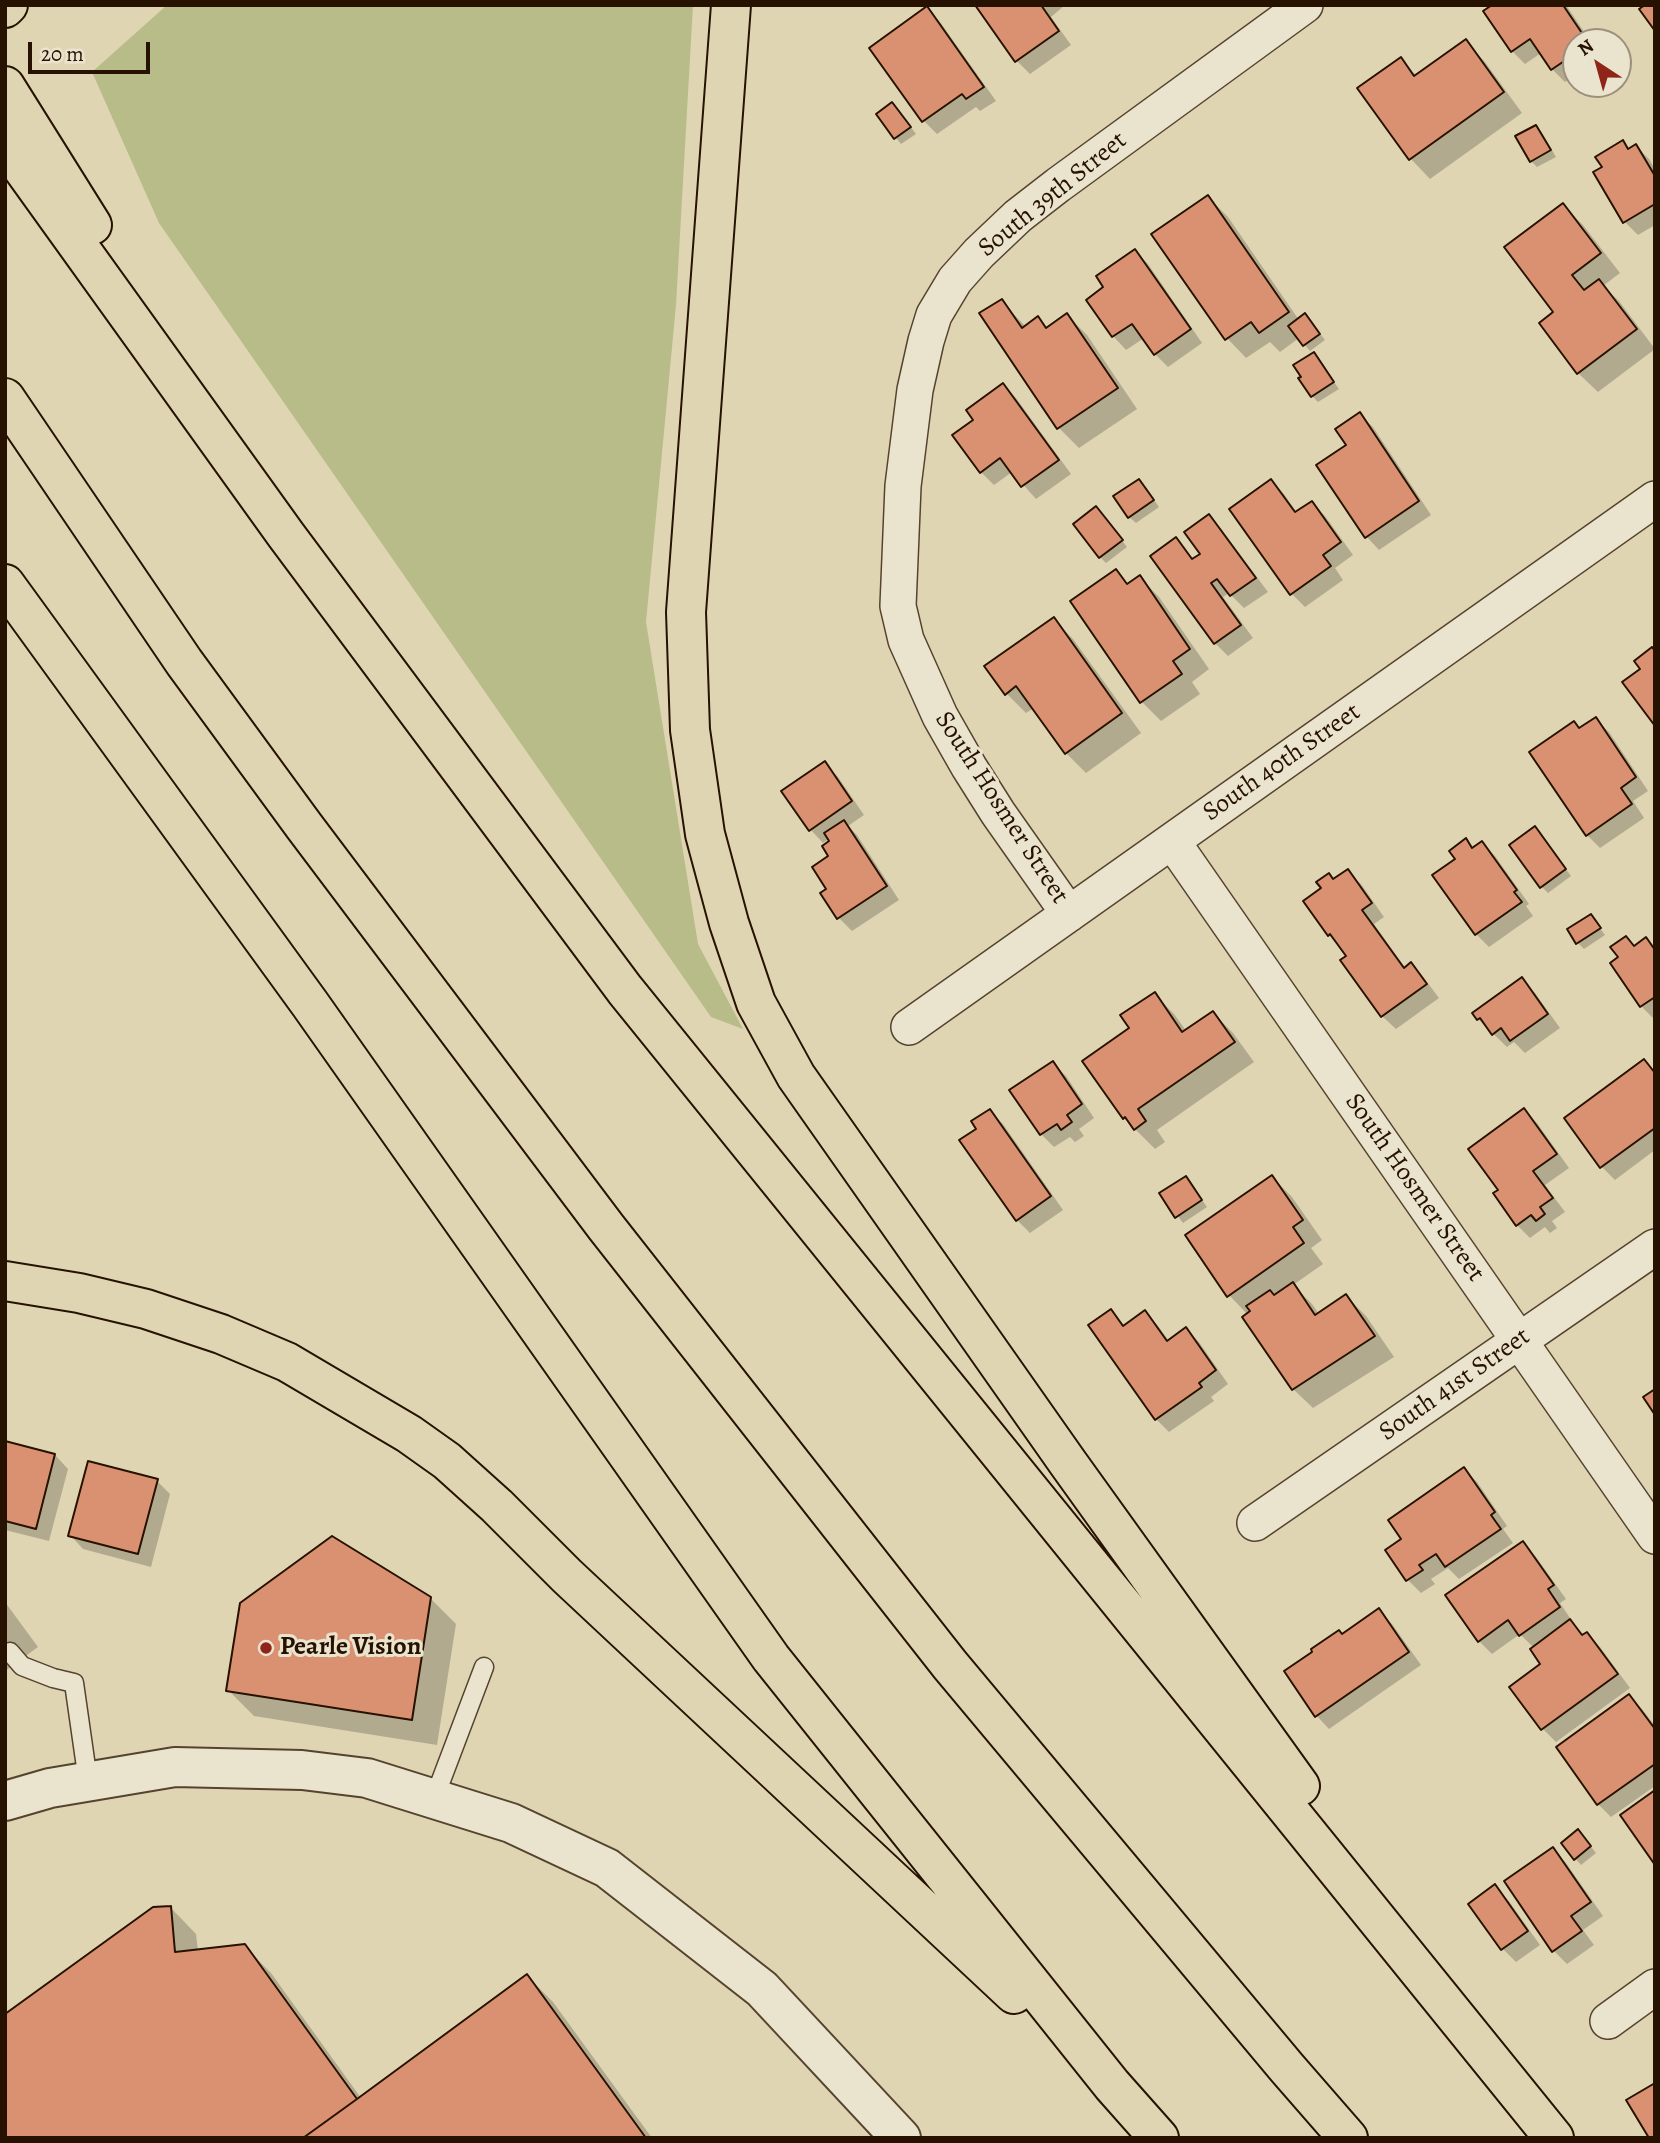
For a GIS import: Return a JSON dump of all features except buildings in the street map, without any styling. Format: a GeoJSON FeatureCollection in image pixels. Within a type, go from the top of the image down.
{"type":"FeatureCollection","features":[{"type":"Feature","properties":{"kind":"highway"},"geometry":{"type":"LineString","coordinates":[[730,5],[686,612],[690,730],[705,834],[729,923],[756,1003],[796,1076],[1068,1462],[1544,2126]]}},
{"type":"Feature","properties":{"kind":"highway"},"geometry":{"type":"LineString","coordinates":[[5,86],[286,535]]}},
{"type":"Feature","properties":{"kind":"highway"},"geometry":{"type":"LineString","coordinates":[[5,144],[286,535],[625,990],[1544,2126]]}},
{"type":"Feature","properties":{"kind":"highway"},"geometry":{"type":"LineString","coordinates":[[5,398],[184,662],[606,1227],[950,1665],[1348,2138]]}},
{"type":"Feature","properties":{"kind":"highway"},"geometry":{"type":"LineString","coordinates":[[5,584],[310,1004],[771,1658],[1112,2085],[1159,2138]]}},
{"type":"Feature","properties":{"kind":"highway"},"geometry":{"type":"LineString","coordinates":[[5,1280],[133,1305],[221,1334],[288,1362],[447,1461],[497,1506],[577,1586],[1112,2085]]}},
{"type":"Feature","properties":{"kind":"street","name":"South 39th Street"},"geometry":{"type":"LineString","coordinates":[[901,582],[903,486],[915,390],[930,327],[947,292],[979,253],[1039,200],[1305,5]]}},
{"type":"Feature","properties":{"kind":"street","name":"South 40th Street"},"geometry":{"type":"LineString","coordinates":[[909,1027],[1655,499]]}},
{"type":"Feature","properties":{"kind":"street","name":"South Hosmer Street"},"geometry":{"type":"LineString","coordinates":[[901,582],[898,607],[906,640],[940,716],[998,813],[1069,914]]}},
{"type":"Feature","properties":{"kind":"street","name":"South Hosmer Street"},"geometry":{"type":"LineString","coordinates":[[1172,841],[1655,1536]]}},
{"type":"Feature","properties":{"kind":"street","name":"South 41st Street"},"geometry":{"type":"LineString","coordinates":[[1255,1523],[1655,1247]]}},
{"type":"Feature","properties":{"kind":"street"},"geometry":{"type":"LineString","coordinates":[[5,1801],[50,1788],[175,1767],[302,1770],[367,1778],[511,1823],[607,1868],[762,1989],[901,2138]]}},
{"type":"Feature","properties":{"kind":"street"},"geometry":{"type":"LineString","coordinates":[[1608,2021],[1655,1987]]}},
{"type":"Feature","properties":{"kind":"lane"},"geometry":{"type":"LineString","coordinates":[[10,1652],[22,1666],[74,1683],[88,1781]]}},
{"type":"Feature","properties":{"kind":"lane"},"geometry":{"type":"LineString","coordinates":[[434,1799],[484,1667]]}},
{"type":"Feature","properties":{"kind":"green space"},"geometry":{"type":"Polygon","coordinates":[[[167,5],[693,5],[676,305],[646,622],[698,944],[743,1029],[711,1017],[159,223],[92,72],[167,5]]]}},
{"type":"Feature","properties":{"kind":"place","name":"Pearle Vision"},"geometry":{"type":"Point","coordinates":[266,1648]}}]}
